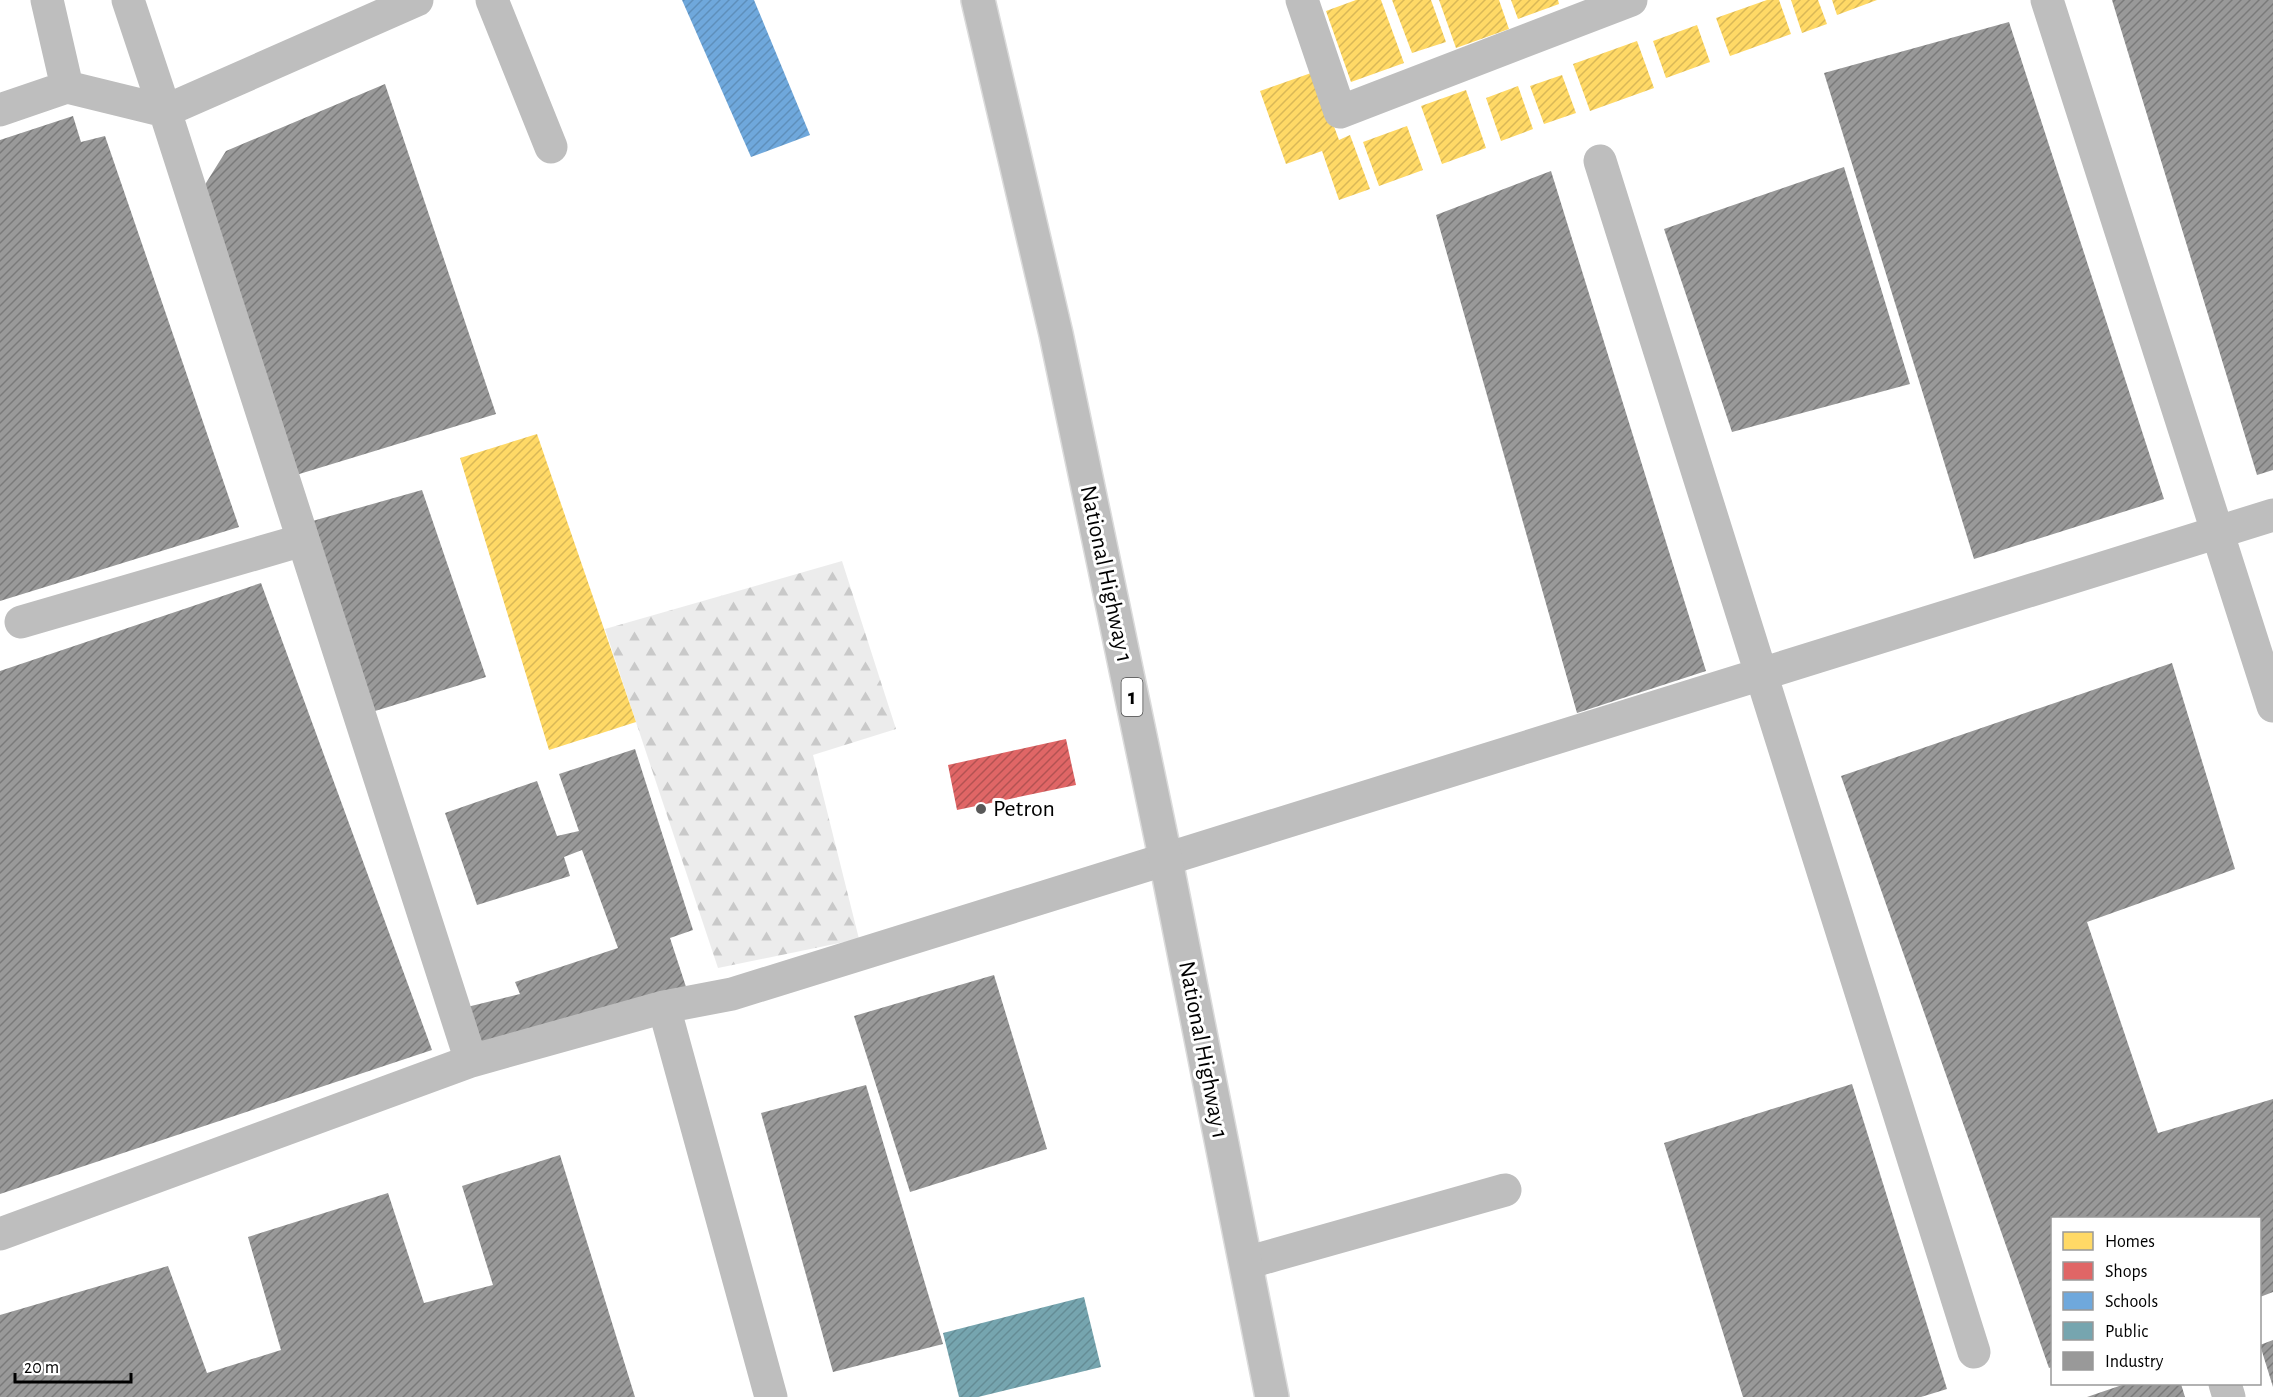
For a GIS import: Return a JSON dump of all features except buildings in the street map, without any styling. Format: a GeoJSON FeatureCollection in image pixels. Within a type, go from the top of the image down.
{"type":"FeatureCollection","features":[{"type":"Feature","properties":{"kind":"main road"},"geometry":{"type":"LineString","coordinates":[[47,0],[67,87]]}},
{"type":"Feature","properties":{"kind":"main road"},"geometry":{"type":"LineString","coordinates":[[128,0],[471,1061]]}},
{"type":"Feature","properties":{"kind":"main road"},"geometry":{"type":"LineString","coordinates":[[0,110],[67,87],[165,111],[417,0]]}},
{"type":"Feature","properties":{"kind":"main road"},"geometry":{"type":"LineString","coordinates":[[492,0],[551,147]]}},
{"type":"Feature","properties":{"kind":"main road","name":"National Highway 1"},"geometry":{"type":"LineString","coordinates":[[978,0],[1056,334],[1166,861],[1272,1397]]}},
{"type":"Feature","properties":{"kind":"main road"},"geometry":{"type":"LineString","coordinates":[[1302,0],[1340,112],[1631,0]]}},
{"type":"Feature","properties":{"kind":"main road"},"geometry":{"type":"LineString","coordinates":[[2047,0],[2273,706]]}},
{"type":"Feature","properties":{"kind":"main road"},"geometry":{"type":"LineString","coordinates":[[1600,161],[1974,1352]]}},
{"type":"Feature","properties":{"kind":"main road"},"geometry":{"type":"LineString","coordinates":[[0,1234],[471,1061],[664,1007],[732,994],[1762,676],[2273,515]]}},
{"type":"Feature","properties":{"kind":"main road"},"geometry":{"type":"LineString","coordinates":[[21,622],[303,540]]}},
{"type":"Feature","properties":{"kind":"main road"},"geometry":{"type":"LineString","coordinates":[[664,1007],[771,1397]]}},
{"type":"Feature","properties":{"kind":"main road"},"geometry":{"type":"LineString","coordinates":[[1245,1263],[1505,1190]]}},
{"type":"Feature","properties":{"kind":"green space"},"geometry":{"type":"Polygon","coordinates":[[[842,561],[896,729],[813,755],[859,939],[718,968],[605,629],[842,561]]]}},
{"type":"Feature","properties":{"kind":"place","name":"Petron"},"geometry":{"type":"Point","coordinates":[981,809]}}]}
